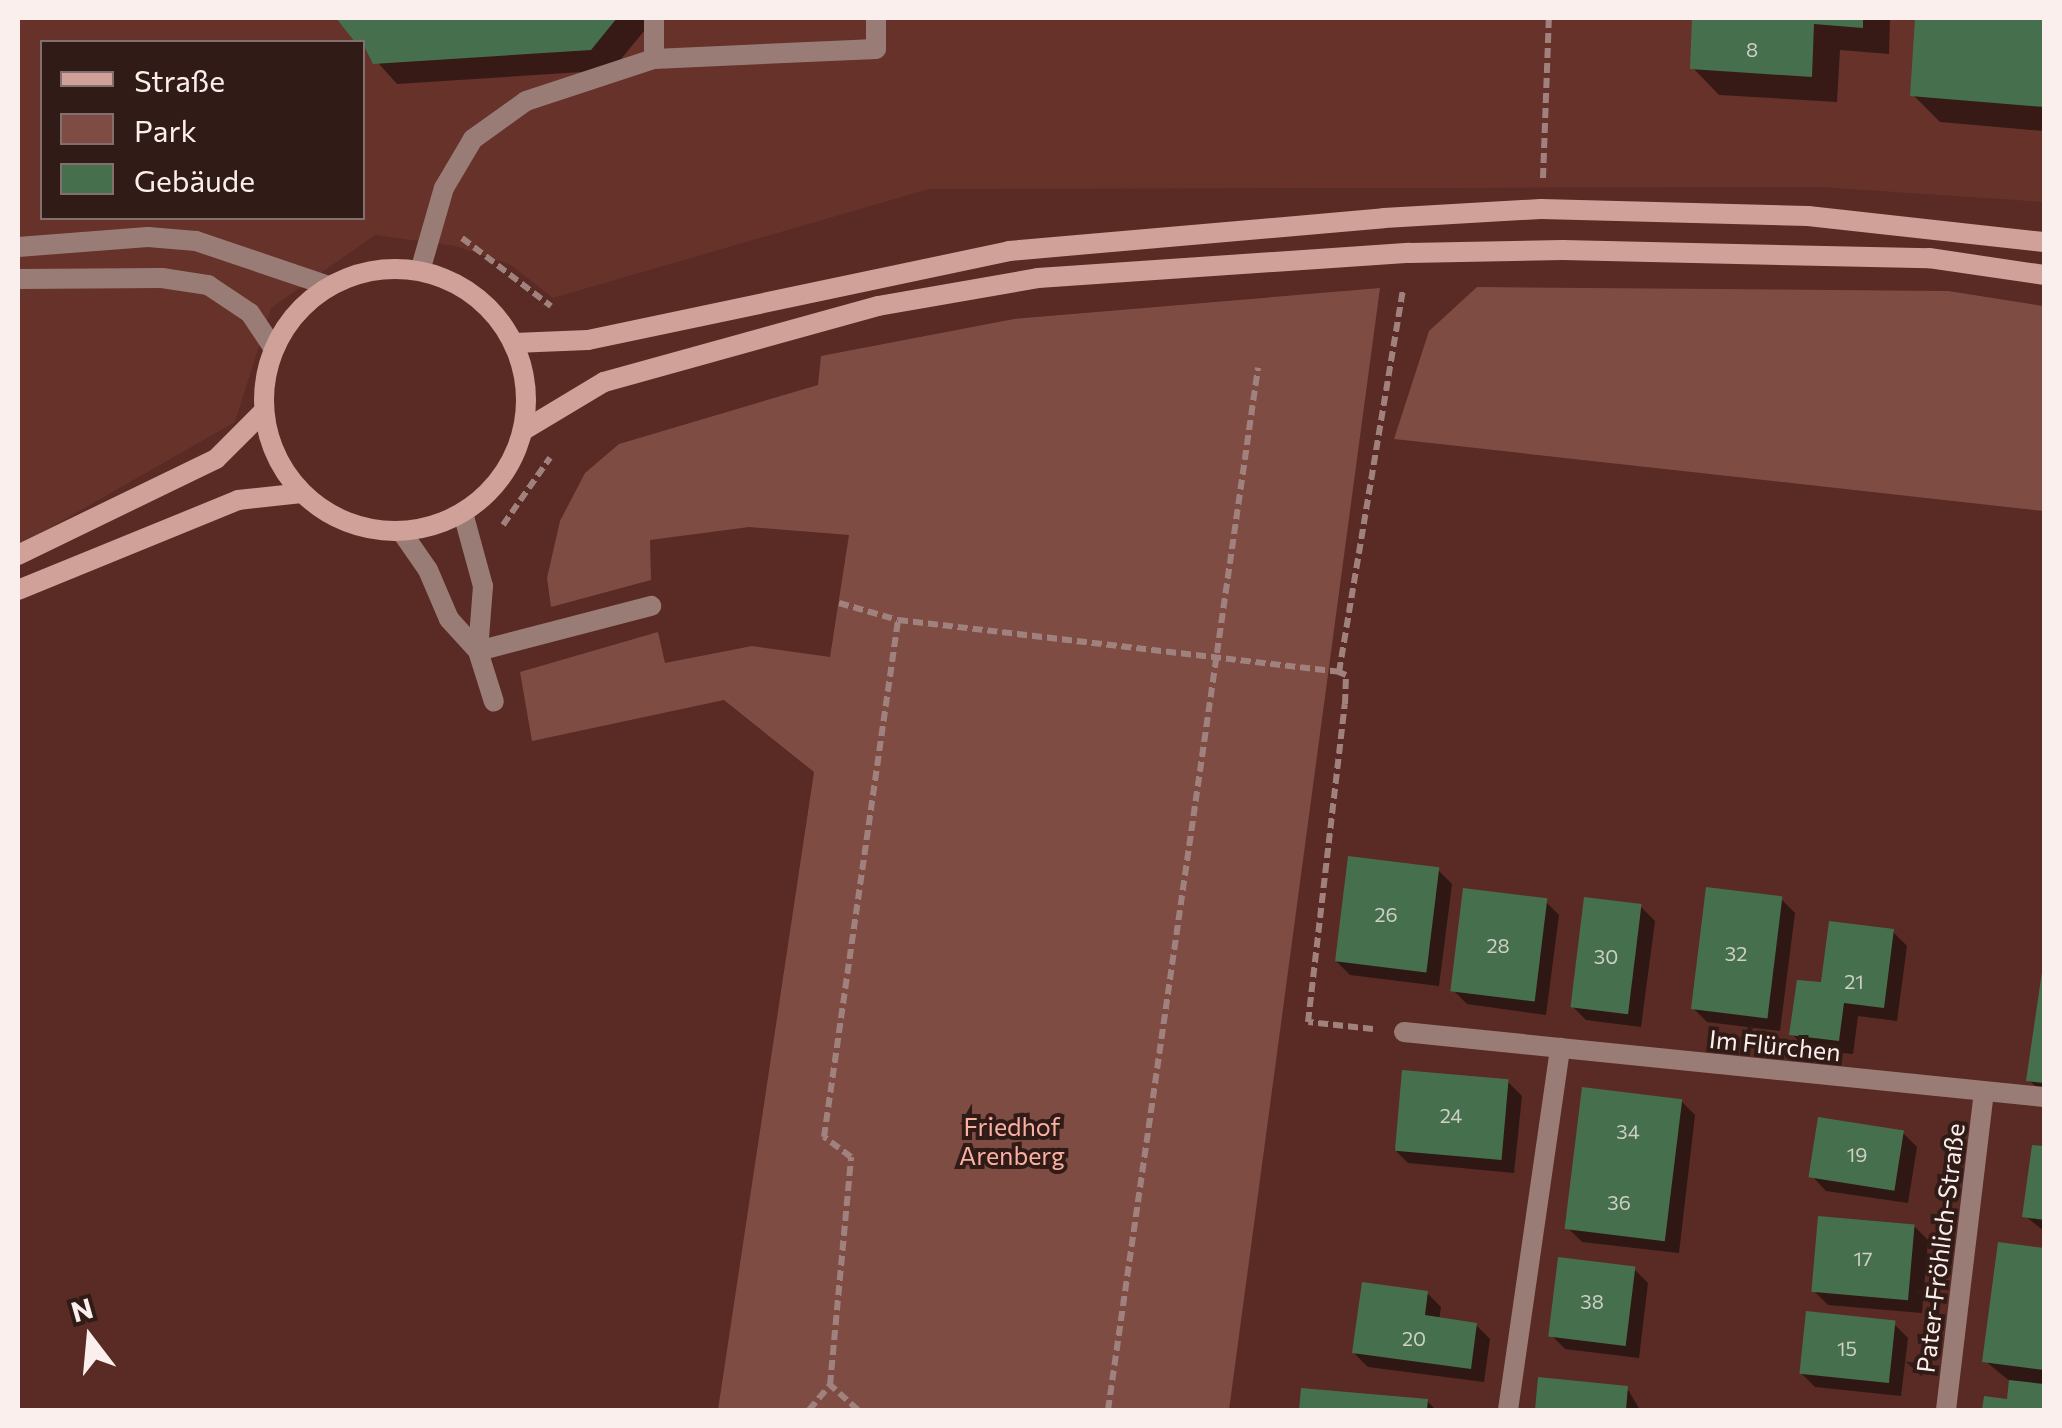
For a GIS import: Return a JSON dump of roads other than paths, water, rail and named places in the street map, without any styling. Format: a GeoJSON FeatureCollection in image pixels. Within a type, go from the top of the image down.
{"type":"FeatureCollection","features":[{"type":"Feature","properties":{"kind":"main road"},"geometry":{"type":"LineString","coordinates":[[514,344],[588,340],[1009,251],[1541,209],[1808,216],[2044,242]]}},
{"type":"Feature","properties":{"kind":"main road"},"geometry":{"type":"LineString","coordinates":[[524,430],[604,382],[932,295],[1167,266],[1409,253],[1811,252],[1929,258],[2044,275]]}},
{"type":"Feature","properties":{"kind":"main road"},"geometry":{"type":"LineString","coordinates":[[420,271],[476,296],[514,344],[527,400],[524,430],[502,477],[463,512],[401,531],[348,523],[302,493],[276,456],[264,411],[274,350],[306,303],[329,286],[358,273],[420,271]]}},
{"type":"Feature","properties":{"kind":"main road"},"geometry":{"type":"LineString","coordinates":[[18,555],[216,459],[264,411]]}},
{"type":"Feature","properties":{"kind":"main road"},"geometry":{"type":"LineString","coordinates":[[18,590],[238,500],[302,493]]}},
{"type":"Feature","properties":{"kind":"street"},"geometry":{"type":"LineString","coordinates":[[654,18],[654,59]]}},
{"type":"Feature","properties":{"kind":"street"},"geometry":{"type":"LineString","coordinates":[[420,271],[457,164],[498,117],[654,59],[876,49],[876,18]]}},
{"type":"Feature","properties":{"kind":"street"},"geometry":{"type":"LineString","coordinates":[[18,246],[148,237],[196,241],[329,286]]}},
{"type":"Feature","properties":{"kind":"street"},"geometry":{"type":"LineString","coordinates":[[18,279],[162,278],[208,286],[250,313],[274,350]]}},
{"type":"Feature","properties":{"kind":"street"},"geometry":{"type":"LineString","coordinates":[[463,512],[485,610],[478,651]]}},
{"type":"Feature","properties":{"kind":"street"},"geometry":{"type":"LineString","coordinates":[[401,531],[428,570],[449,619],[478,651],[494,702]]}},
{"type":"Feature","properties":{"kind":"street"},"geometry":{"type":"LineString","coordinates":[[478,651],[652,606]]}},
{"type":"Feature","properties":{"kind":"street","name":"Im Flürchen"},"geometry":{"type":"LineString","coordinates":[[1404,1032],[1984,1092]]}},
{"type":"Feature","properties":{"kind":"street"},"geometry":{"type":"LineString","coordinates":[[1508,1410],[1560,1048]]}},
{"type":"Feature","properties":{"kind":"street","name":"Pater-Fröhlich-Straße"},"geometry":{"type":"LineString","coordinates":[[1946,1410],[1984,1092],[2044,1097]]}},
{"type":"Feature","properties":{"kind":"park label","name":"Friedhof Arenberg"},"geometry":{"type":"Point","coordinates":[1012,1142]}}]}
